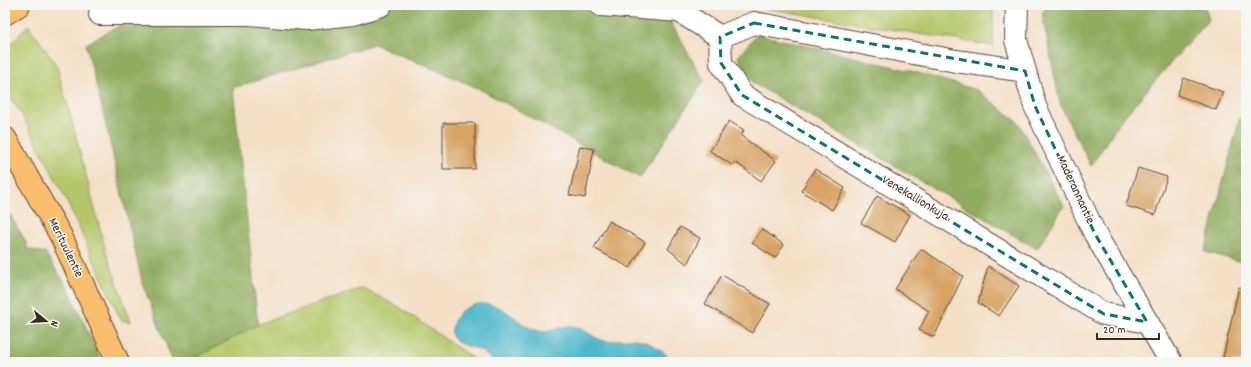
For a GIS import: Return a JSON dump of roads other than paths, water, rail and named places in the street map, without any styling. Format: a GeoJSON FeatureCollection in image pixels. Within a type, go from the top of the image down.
{"type":"FeatureCollection","features":[{"type":"Feature","properties":{"kind":"main road"},"geometry":{"type":"LineString","coordinates":[[5,14],[19,5]]}},
{"type":"Feature","properties":{"kind":"main road","name":"Merituulentie"},"geometry":{"type":"LineString","coordinates":[[5,138],[60,236],[118,362]]}},
{"type":"Feature","properties":{"kind":"street"},"geometry":{"type":"LineString","coordinates":[[100,14],[249,14],[307,20],[353,14],[380,5]]}},
{"type":"Feature","properties":{"kind":"street"},"geometry":{"type":"LineString","coordinates":[[601,5],[679,11],[720,37],[754,23],[956,61],[1025,71]]}},
{"type":"Feature","properties":{"kind":"street","name":"Maderannantie"},"geometry":{"type":"LineString","coordinates":[[1017,5],[1016,40],[1036,106],[1095,234],[1171,362]]}},
{"type":"Feature","properties":{"kind":"street","name":"Venekallionkuja"},"geometry":{"type":"LineString","coordinates":[[720,37],[721,63],[742,95],[1104,314],[1148,322]]}},
{"type":"Feature","properties":{"kind":"water"},"geometry":{"type":"Polygon","coordinates":[[[478,304],[497,307],[504,310],[523,324],[542,332],[571,326],[580,328],[604,341],[635,339],[642,341],[654,346],[676,362],[494,362],[480,350],[458,342],[452,335],[454,321],[458,314],[471,306],[478,304]]]}}]}
